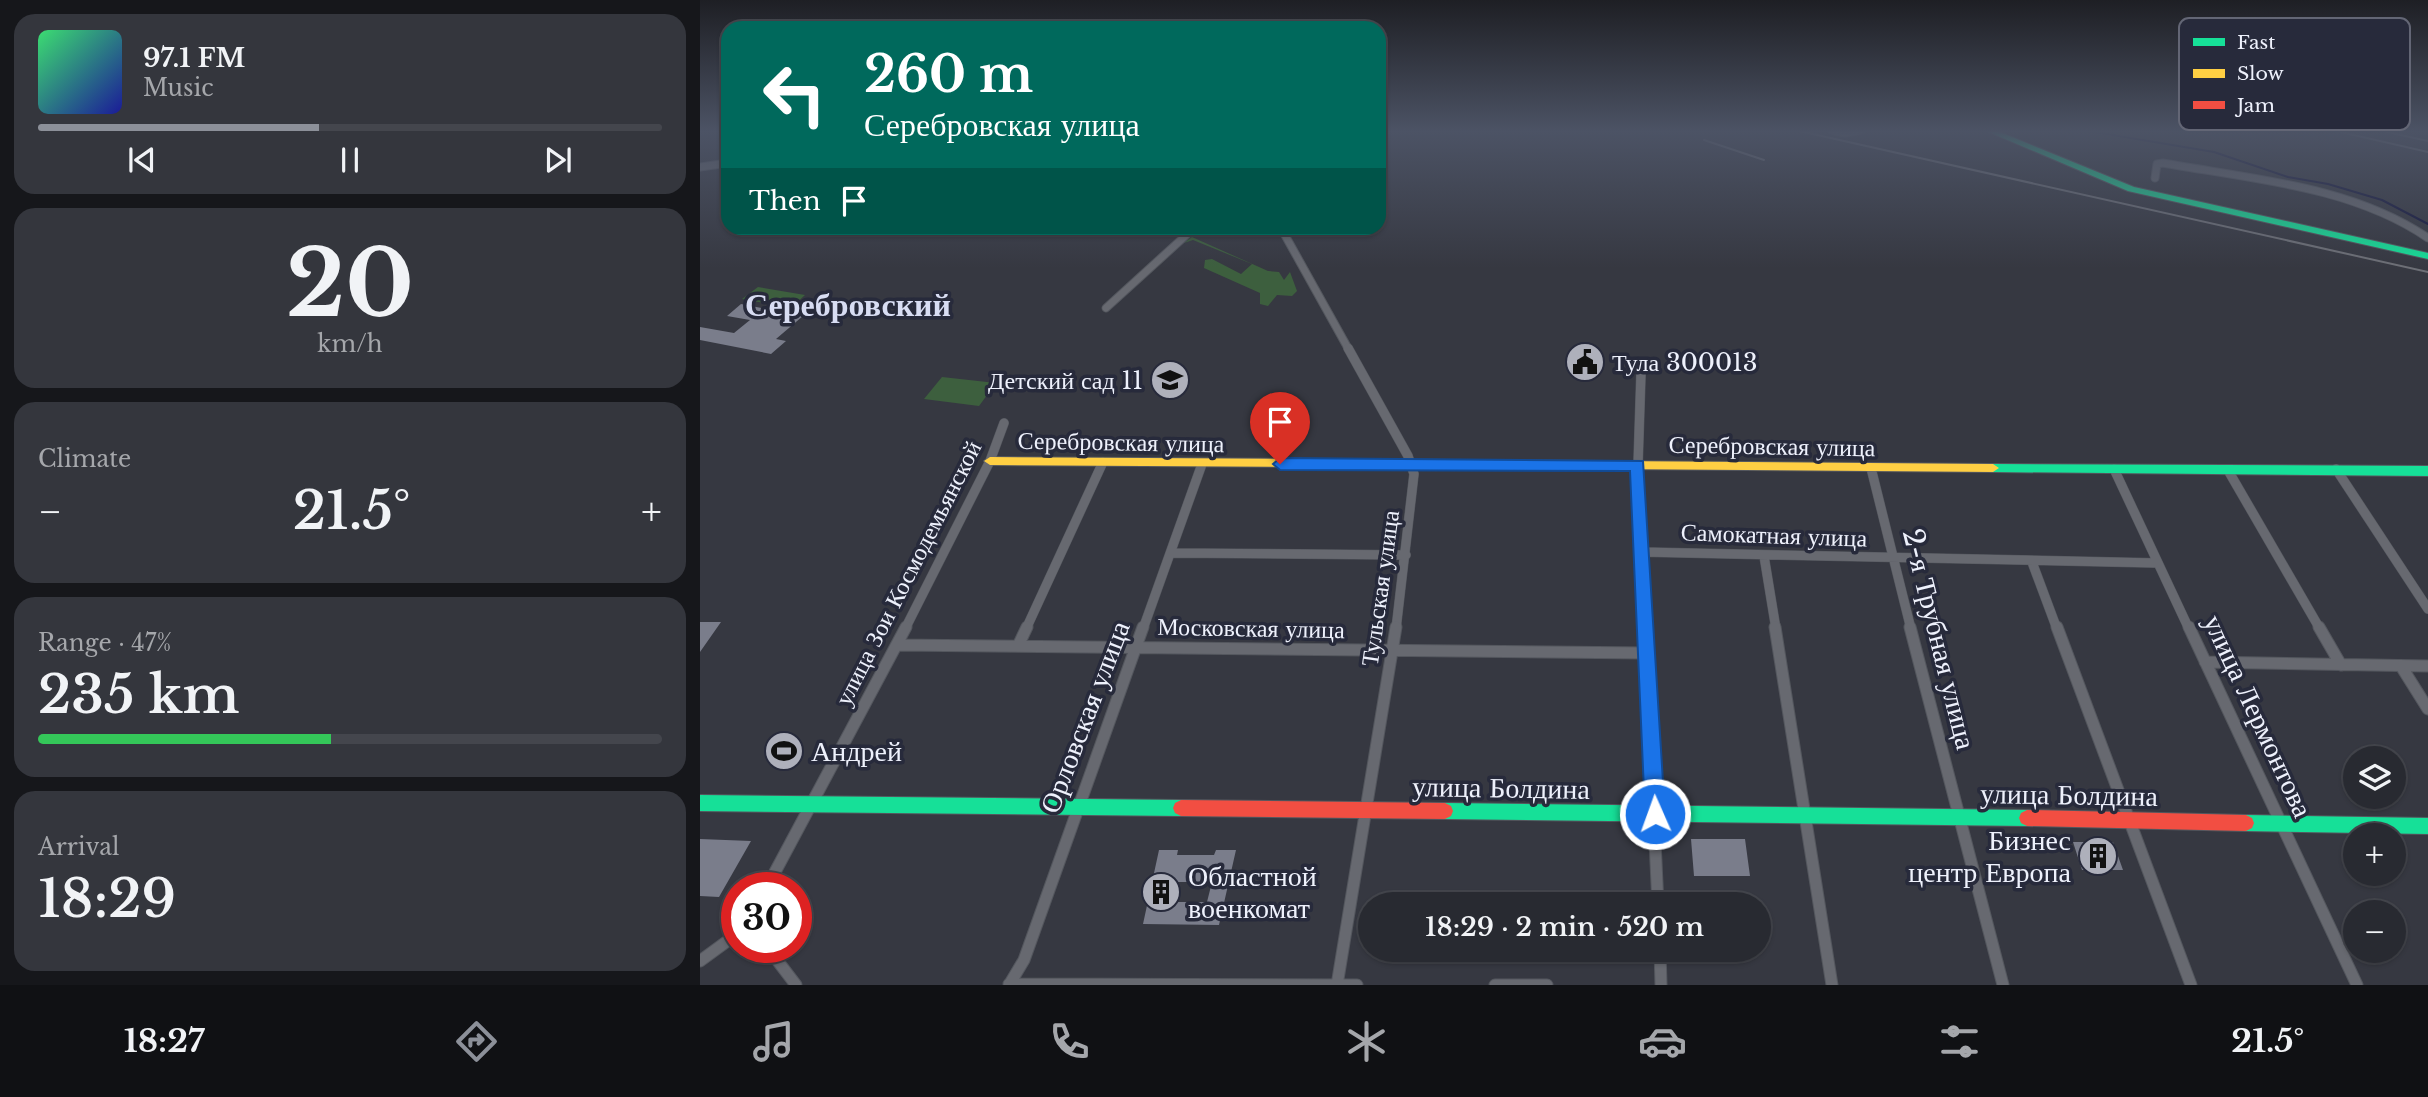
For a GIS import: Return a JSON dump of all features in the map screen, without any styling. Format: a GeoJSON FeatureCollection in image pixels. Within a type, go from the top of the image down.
{"type":"FeatureCollection","features":[{"type":"Feature","properties":{"kind":"street"},"geometry":{"type":"LineString","coordinates":[[2099,176],[2131,189],[2428,256]]}},
{"type":"Feature","properties":{"kind":"street"},"geometry":{"type":"LineString","coordinates":[[2228,176],[2338,198],[2402,218],[2428,238]]}},
{"type":"Feature","properties":{"kind":"street"},"geometry":{"type":"LineString","coordinates":[[1106,308],[1186,235]]}},
{"type":"Feature","properties":{"kind":"street","name":"Тульская улица"},"geometry":{"type":"LineString","coordinates":[[1285,235],[1411,463],[1413,500],[1393,651],[1337,985]]}},
{"type":"Feature","properties":{"kind":"street"},"geometry":{"type":"LineString","coordinates":[[1642,373],[1638,466],[1658,892]]}},
{"type":"Feature","properties":{"kind":"street","name":"улица Зои Космодемьянской"},"geometry":{"type":"LineString","coordinates":[[775,872],[897,645],[990,461],[1004,423]]}},
{"type":"Feature","properties":{"kind":"street","name":"Серебровская улица"},"geometry":{"type":"LineString","coordinates":[[990,461],[2229,472],[2428,471]]}},
{"type":"Feature","properties":{"kind":"street"},"geometry":{"type":"LineString","coordinates":[[1018,646],[1103,461]]}},
{"type":"Feature","properties":{"kind":"street","name":"Орловская улица"},"geometry":{"type":"LineString","coordinates":[[1009,985],[1024,960],[1202,464]]}},
{"type":"Feature","properties":{"kind":"street","name":"2-я Трубная улица"},"geometry":{"type":"LineString","coordinates":[[1871,468],[1957,817],[2003,985]]}},
{"type":"Feature","properties":{"kind":"street","name":"улица Лермонтова"},"geometry":{"type":"LineString","coordinates":[[2114,469],[2357,985]]}},
{"type":"Feature","properties":{"kind":"street"},"geometry":{"type":"LineString","coordinates":[[2336,470],[2428,609]]}},
{"type":"Feature","properties":{"kind":"street"},"geometry":{"type":"LineString","coordinates":[[2229,472],[2341,665]]}},
{"type":"Feature","properties":{"kind":"street","name":"Самокатная улица"},"geometry":{"type":"LineString","coordinates":[[1642,552],[2032,562],[2157,562]]}},
{"type":"Feature","properties":{"kind":"street"},"geometry":{"type":"LineString","coordinates":[[1172,553],[1406,555]]}},
{"type":"Feature","properties":{"kind":"street"},"geometry":{"type":"LineString","coordinates":[[1764,556],[1832,985]]}},
{"type":"Feature","properties":{"kind":"street"},"geometry":{"type":"LineString","coordinates":[[2032,562],[2127,821],[2192,985]]}},
{"type":"Feature","properties":{"kind":"street","name":"Московская улица"},"geometry":{"type":"LineString","coordinates":[[897,645],[1646,653]]}},
{"type":"Feature","properties":{"kind":"street"},"geometry":{"type":"LineString","coordinates":[[2205,662],[2428,666]]}},
{"type":"Feature","properties":{"kind":"street"},"geometry":{"type":"LineString","coordinates":[[2401,666],[2428,709]]}},
{"type":"Feature","properties":{"kind":"street","name":"улица Болдина"},"geometry":{"type":"LineString","coordinates":[[700,803],[1957,817],[2428,826]]}},
{"type":"Feature","properties":{"kind":"street"},"geometry":{"type":"LineString","coordinates":[[700,961],[721,946]]}},
{"type":"Feature","properties":{"kind":"street"},"geometry":{"type":"LineString","coordinates":[[1660,962],[1661,985]]}},
{"type":"Feature","properties":{"kind":"street"},"geometry":{"type":"LineString","coordinates":[[781,963],[796,985]]}},
{"type":"Feature","properties":{"kind":"street"},"geometry":{"type":"LineString","coordinates":[[1009,985],[1357,985]]}},
{"type":"Feature","properties":{"kind":"street"},"geometry":{"type":"LineString","coordinates":[[1495,985],[1548,985]]}},
{"type":"Feature","properties":{"kind":"green space"},"geometry":{"type":"Polygon","coordinates":[[[1192,237],[1268,271],[1279,272],[1284,280],[1290,272],[1297,291],[1292,296],[1277,295],[1268,306],[1260,304],[1260,293],[1204,268],[1205,260],[1212,259],[1241,274],[1252,264],[1193,240],[1184,243],[1192,237]]]}},
{"type":"Feature","properties":{"kind":"green space"},"geometry":{"type":"Polygon","coordinates":[[[758,287],[805,295],[791,308],[742,299],[758,287]]]}},
{"type":"Feature","properties":{"kind":"green space"},"geometry":{"type":"Polygon","coordinates":[[[942,377],[996,383],[979,406],[924,399],[942,377]]]}},
{"type":"Feature","properties":{"kind":"building"},"geometry":{"type":"Polygon","coordinates":[[[741,304],[803,316],[776,339],[786,341],[771,354],[700,340],[700,327],[734,333],[750,320],[727,316],[741,304]]]}},
{"type":"Feature","properties":{"kind":"building"},"geometry":{"type":"Polygon","coordinates":[[[700,622],[721,622],[700,652],[700,622]]]}},
{"type":"Feature","properties":{"kind":"building"},"geometry":{"type":"Polygon","coordinates":[[[700,839],[751,841],[733,872],[721,872],[719,897],[700,896],[700,839]]]}},
{"type":"Feature","properties":{"kind":"building"},"geometry":{"type":"Polygon","coordinates":[[[1691,839],[1745,839],[1750,876],[1694,876],[1691,839]]]}},
{"type":"Feature","properties":{"kind":"building","name":"Бизнес центр Европа"},"geometry":{"type":"Polygon","coordinates":[[[2073,842],[2113,842],[2123,870],[2082,870],[2073,842]]]}},
{"type":"Feature","properties":{"kind":"building","name":"Областной военкомат"},"geometry":{"type":"Polygon","coordinates":[[[1159,850],[1178,850],[1177,855],[1214,855],[1216,850],[1236,850],[1219,925],[1143,924],[1159,850]],[[1173,882],[1168,902],[1207,902],[1212,882],[1173,882]]]}},
{"type":"Feature","properties":{"kind":"waterway"},"geometry":{"type":"LineString","coordinates":[[2285,176],[2328,184],[2382,200],[2428,224]]}},
{"type":"Feature","properties":{"kind":"railway"},"geometry":{"type":"LineString","coordinates":[[2000,176],[2428,272]]}},
{"type":"Feature","properties":{"kind":"traffic: fast"},"geometry":{"type":"LineString","coordinates":[[2099,176],[2131,189],[2428,256]]}},
{"type":"Feature","properties":{"kind":"traffic: fast"},"geometry":{"type":"LineString","coordinates":[[1993,468],[2428,471]]}},
{"type":"Feature","properties":{"kind":"traffic: fast"},"geometry":{"type":"LineString","coordinates":[[700,803],[1181,808]]}},
{"type":"Feature","properties":{"kind":"traffic: fast"},"geometry":{"type":"LineString","coordinates":[[1445,811],[2027,818]]}},
{"type":"Feature","properties":{"kind":"traffic: fast"},"geometry":{"type":"LineString","coordinates":[[2246,823],[2428,826]]}},
{"type":"Feature","properties":{"kind":"traffic: slow"},"geometry":{"type":"LineString","coordinates":[[990,461],[1449,464]]}},
{"type":"Feature","properties":{"kind":"traffic: slow"},"geometry":{"type":"LineString","coordinates":[[1608,465],[1993,468]]}},
{"type":"Feature","properties":{"kind":"traffic: jam"},"geometry":{"type":"LineString","coordinates":[[1449,464],[1608,465]]}},
{"type":"Feature","properties":{"kind":"traffic: jam"},"geometry":{"type":"LineString","coordinates":[[1181,808],[1445,811]]}},
{"type":"Feature","properties":{"kind":"traffic: jam"},"geometry":{"type":"LineString","coordinates":[[2027,818],[2246,823]]}},
{"type":"Feature","properties":{"kind":"place","name":"Тула 300013"},"geometry":{"type":"Point","coordinates":[1585,362]}},
{"type":"Feature","properties":{"kind":"place","name":"Детский сад 11"},"geometry":{"type":"Point","coordinates":[1170,380]}},
{"type":"Feature","properties":{"kind":"place","name":"Андрей"},"geometry":{"type":"Point","coordinates":[784,751]}},
{"type":"Feature","properties":{"kind":"place","name":"Бизнес центр Европа"},"geometry":{"type":"Point","coordinates":[2098,856]}},
{"type":"Feature","properties":{"kind":"place","name":"Областной военкомат"},"geometry":{"type":"Point","coordinates":[1161,892]}},
{"type":"Feature","properties":{"kind":"district","name":"Серебровский"},"geometry":{"type":"Point","coordinates":[848,305]}},
{"type":"Feature","properties":{"kind":"route"},"geometry":{"type":"LineString","coordinates":[[1280,464],[1638,466],[1655,814]]}}]}
